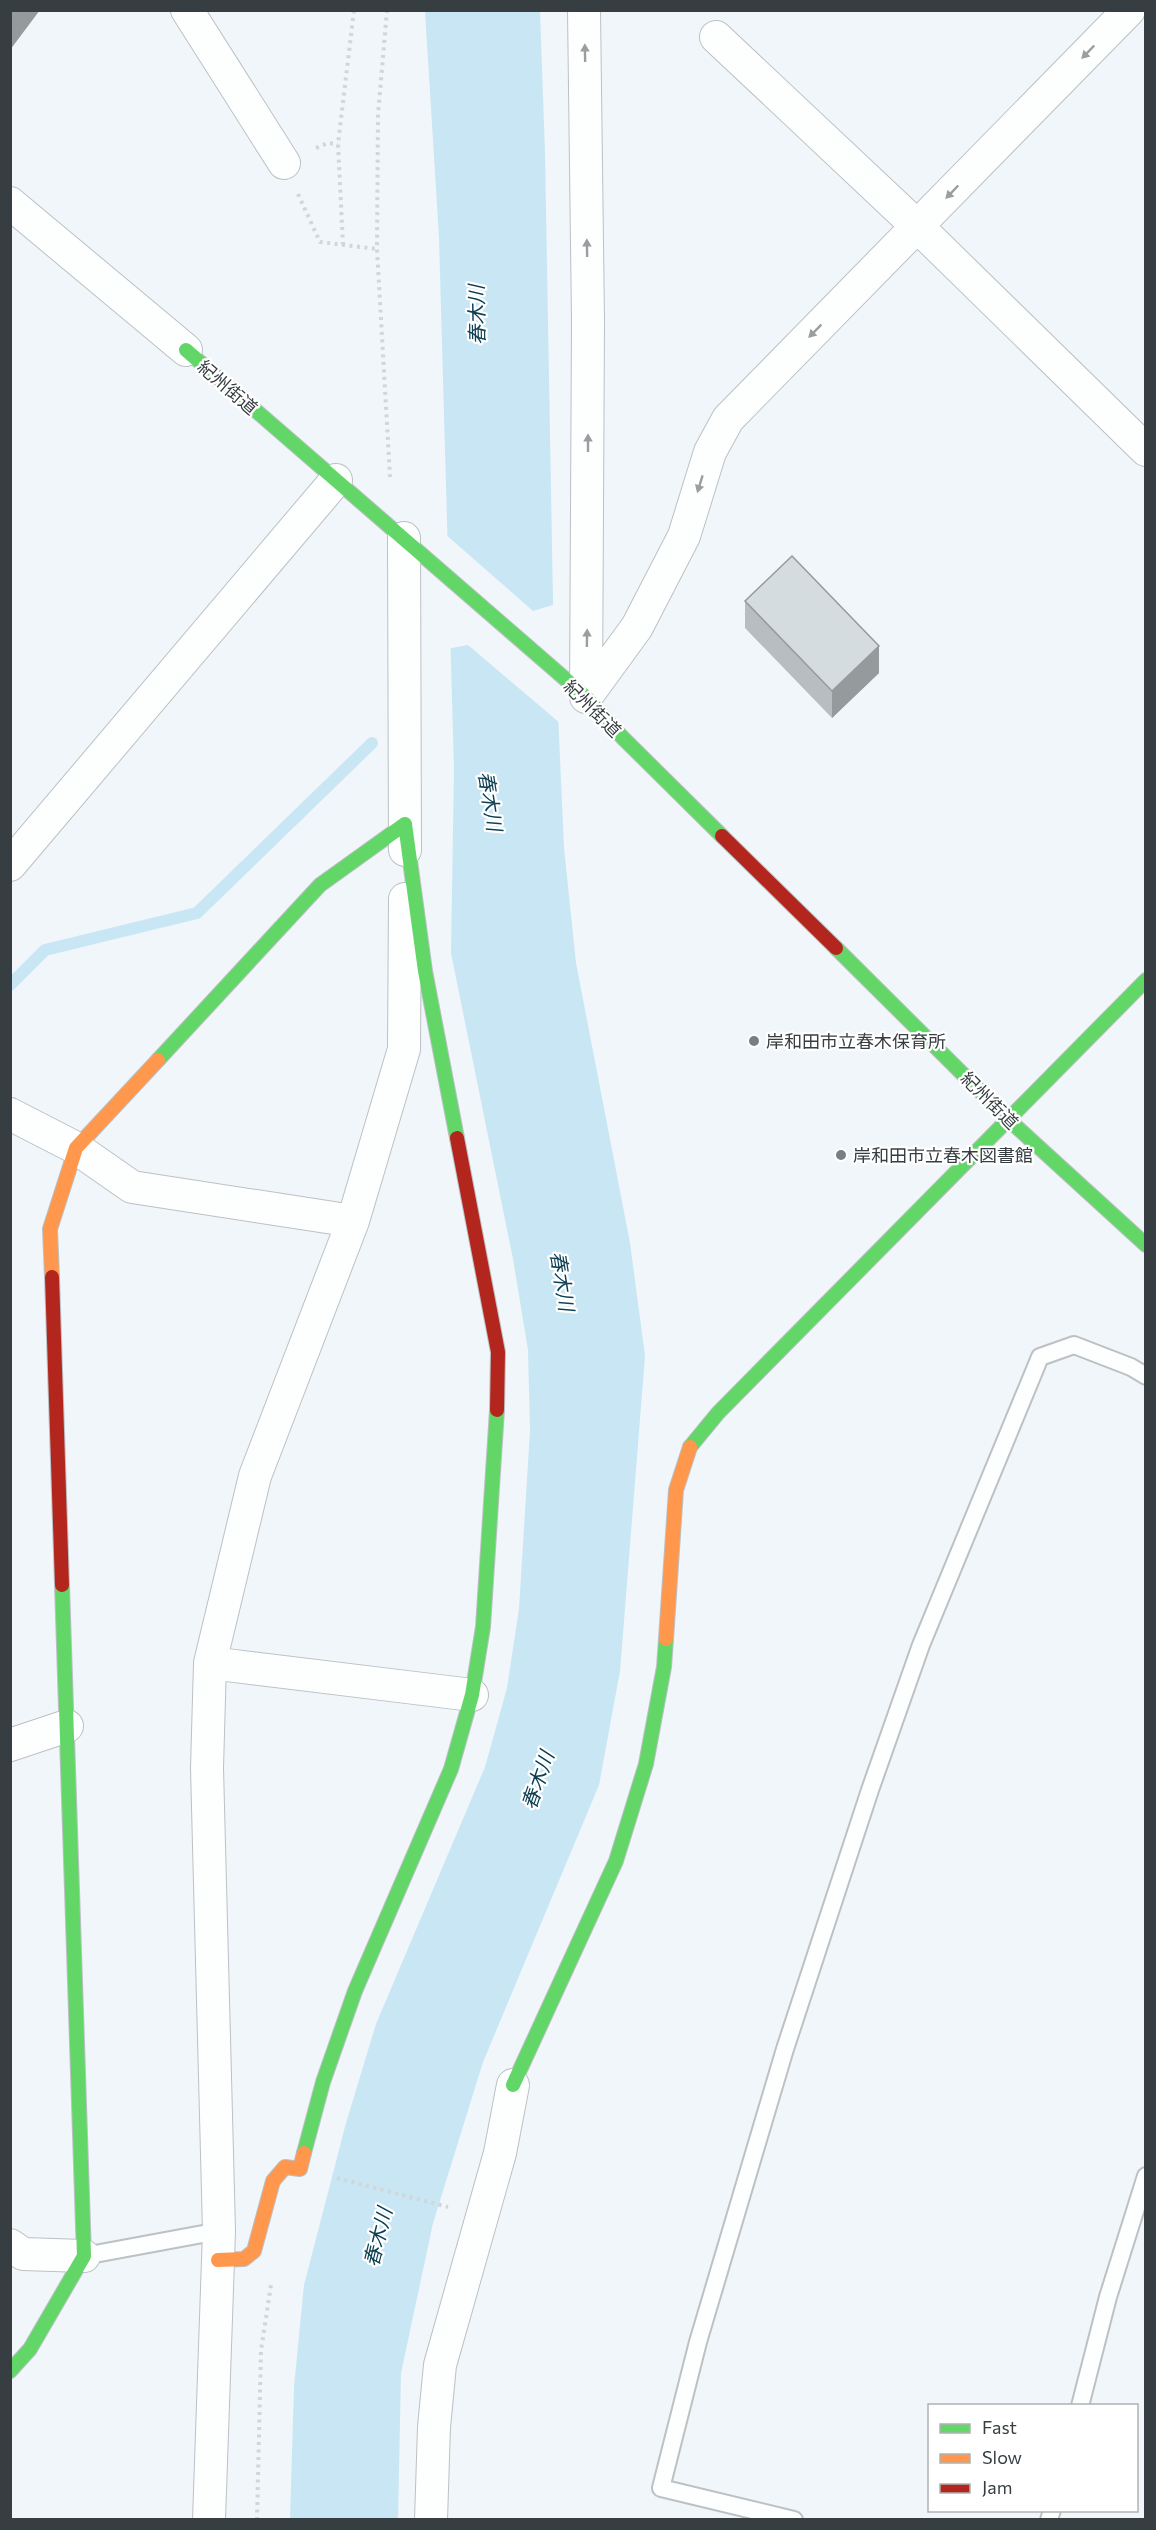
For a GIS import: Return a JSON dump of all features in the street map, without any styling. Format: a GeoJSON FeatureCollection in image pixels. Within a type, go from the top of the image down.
{"type":"FeatureCollection","features":[{"type":"Feature","properties":{"kind":"street"},"geometry":{"type":"LineString","coordinates":[[187,10],[284,163]]}},
{"type":"Feature","properties":{"kind":"street"},"geometry":{"type":"LineString","coordinates":[[579,691],[588,321],[584,10]]}},
{"type":"Feature","properties":{"kind":"street"},"geometry":{"type":"LineString","coordinates":[[579,691],[637,627],[684,536],[710,452],[729,419],[1129,10]]}},
{"type":"Feature","properties":{"kind":"street"},"geometry":{"type":"LineString","coordinates":[[716,37],[918,227],[1146,450]]}},
{"type":"Feature","properties":{"kind":"street","name":"紀州街道"},"geometry":{"type":"LineString","coordinates":[[10,204],[186,350],[579,691],[1009,1120],[1146,1245]]}},
{"type":"Feature","properties":{"kind":"street"},"geometry":{"type":"LineString","coordinates":[[10,865],[336,480]]}},
{"type":"Feature","properties":{"kind":"street"},"geometry":{"type":"LineString","coordinates":[[209,2520],[218,2246],[207,1768],[210,1663],[255,1476],[353,1221],[404,1049],[406,541]]}},
{"type":"Feature","properties":{"kind":"street"},"geometry":{"type":"LineString","coordinates":[[10,2371],[30,2349],[84,2256],[50,1229],[76,1148],[320,885],[405,824]]}},
{"type":"Feature","properties":{"kind":"street"},"geometry":{"type":"LineString","coordinates":[[218,2246],[244,2259],[254,2251],[273,2181],[285,2167],[300,2169],[323,2082],[355,1991],[451,1769],[472,1695],[483,1627],[497,1438],[498,1352],[425,971],[405,824]]}},
{"type":"Feature","properties":{"kind":"street"},"geometry":{"type":"LineString","coordinates":[[431,2520],[434,2427],[440,2365],[500,2153],[513,2085],[616,1861],[646,1764],[664,1667],[676,1490],[691,1445],[718,1413],[1146,980]]}},
{"type":"Feature","properties":{"kind":"street"},"geometry":{"type":"LineString","coordinates":[[10,1114],[76,1148],[132,1187],[353,1221]]}},
{"type":"Feature","properties":{"kind":"street"},"geometry":{"type":"LineString","coordinates":[[210,1663],[472,1695]]}},
{"type":"Feature","properties":{"kind":"street"},"geometry":{"type":"LineString","coordinates":[[10,1745],[67,1726]]}},
{"type":"Feature","properties":{"kind":"street"},"geometry":{"type":"LineString","coordinates":[[10,2245],[23,2254],[84,2256]]}},
{"type":"Feature","properties":{"kind":"lane"},"geometry":{"type":"LineString","coordinates":[[794,2520],[661,2488],[698,2342],[785,2049],[870,1790],[921,1646],[1040,1357],[1074,1345],[1131,1367],[1146,1376]]}},
{"type":"Feature","properties":{"kind":"lane"},"geometry":{"type":"LineString","coordinates":[[1081,2404],[1108,2297],[1146,2175]]}},
{"type":"Feature","properties":{"kind":"lane"},"geometry":{"type":"LineString","coordinates":[[84,2256],[218,2246]]}},
{"type":"Feature","properties":{"kind":"path"},"geometry":{"type":"LineString","coordinates":[[343,245],[338,144],[354,10]]}},
{"type":"Feature","properties":{"kind":"path"},"geometry":{"type":"LineString","coordinates":[[387,10],[378,115],[377,249],[406,541]]}},
{"type":"Feature","properties":{"kind":"path"},"geometry":{"type":"LineString","coordinates":[[338,144],[328,143],[284,163],[320,242],[377,249]]}},
{"type":"Feature","properties":{"kind":"path"},"geometry":{"type":"LineString","coordinates":[[300,2169],[453,2208]]}},
{"type":"Feature","properties":{"kind":"path"},"geometry":{"type":"LineString","coordinates":[[257,2520],[261,2350],[272,2282]]}},
{"type":"Feature","properties":{"kind":"water","name":"春木川"},"geometry":{"type":"Polygon","coordinates":[[[425,11],[540,11],[545,154],[553,602],[564,848],[576,963],[630,1243],[645,1356],[620,1671],[599,1785],[483,2062],[433,2223],[401,2373],[398,2519],[290,2520],[294,2387],[304,2285],[346,2123],[376,2024],[485,1767],[507,1688],[519,1609],[530,1431],[528,1350],[513,1259],[451,953],[454,769],[439,237],[425,11]]]}},
{"type":"Feature","properties":{"kind":"pier"},"geometry":{"type":"Polygon","coordinates":[[[444,533],[533,611],[556,604],[561,724],[468,645],[447,649],[444,533]]]}},
{"type":"Feature","properties":{"kind":"building"},"geometry":{"type":"Polygon","coordinates":[[[792,556],[879,646],[832,691],[745,601],[792,556]]]}},
{"type":"Feature","properties":{"kind":"waterway"},"geometry":{"type":"LineString","coordinates":[[10,985],[45,950],[197,913],[372,743]]}},
{"type":"Feature","properties":{"kind":"traffic: fast"},"geometry":{"type":"LineString","coordinates":[[186,350],[586,697],[622,737],[722,836]]}},
{"type":"Feature","properties":{"kind":"traffic: fast"},"geometry":{"type":"LineString","coordinates":[[158,1060],[320,885],[405,824],[425,971],[457,1138]]}},
{"type":"Feature","properties":{"kind":"traffic: fast"},"geometry":{"type":"LineString","coordinates":[[836,948],[1009,1120],[1146,1245]]}},
{"type":"Feature","properties":{"kind":"traffic: fast"},"geometry":{"type":"LineString","coordinates":[[690,1447],[718,1413],[1146,980]]}},
{"type":"Feature","properties":{"kind":"traffic: fast"},"geometry":{"type":"LineString","coordinates":[[304,2153],[323,2082],[355,1991],[451,1769],[472,1695],[483,1627],[497,1410]]}},
{"type":"Feature","properties":{"kind":"traffic: fast"},"geometry":{"type":"LineString","coordinates":[[10,2371],[30,2349],[84,2256],[62,1585]]}},
{"type":"Feature","properties":{"kind":"traffic: fast"},"geometry":{"type":"LineString","coordinates":[[513,2085],[616,1861],[646,1764],[664,1667],[666,1639]]}},
{"type":"Feature","properties":{"kind":"traffic: slow"},"geometry":{"type":"LineString","coordinates":[[52,1277],[50,1229],[76,1148],[158,1060]]}},
{"type":"Feature","properties":{"kind":"traffic: slow"},"geometry":{"type":"LineString","coordinates":[[666,1639],[676,1490],[690,1447]]}},
{"type":"Feature","properties":{"kind":"traffic: slow"},"geometry":{"type":"LineString","coordinates":[[218,2260],[244,2259],[254,2251],[273,2181],[285,2167],[300,2169],[304,2153]]}},
{"type":"Feature","properties":{"kind":"traffic: jam"},"geometry":{"type":"LineString","coordinates":[[722,836],[836,948]]}},
{"type":"Feature","properties":{"kind":"traffic: jam"},"geometry":{"type":"LineString","coordinates":[[457,1138],[498,1352],[497,1410]]}},
{"type":"Feature","properties":{"kind":"traffic: jam"},"geometry":{"type":"LineString","coordinates":[[52,1277],[62,1585]]}},
{"type":"Feature","properties":{"kind":"place","name":"岸和田市立春木保育所"},"geometry":{"type":"Point","coordinates":[754,1041]}},
{"type":"Feature","properties":{"kind":"place","name":"岸和田市立春木図書館"},"geometry":{"type":"Point","coordinates":[841,1155]}}]}
